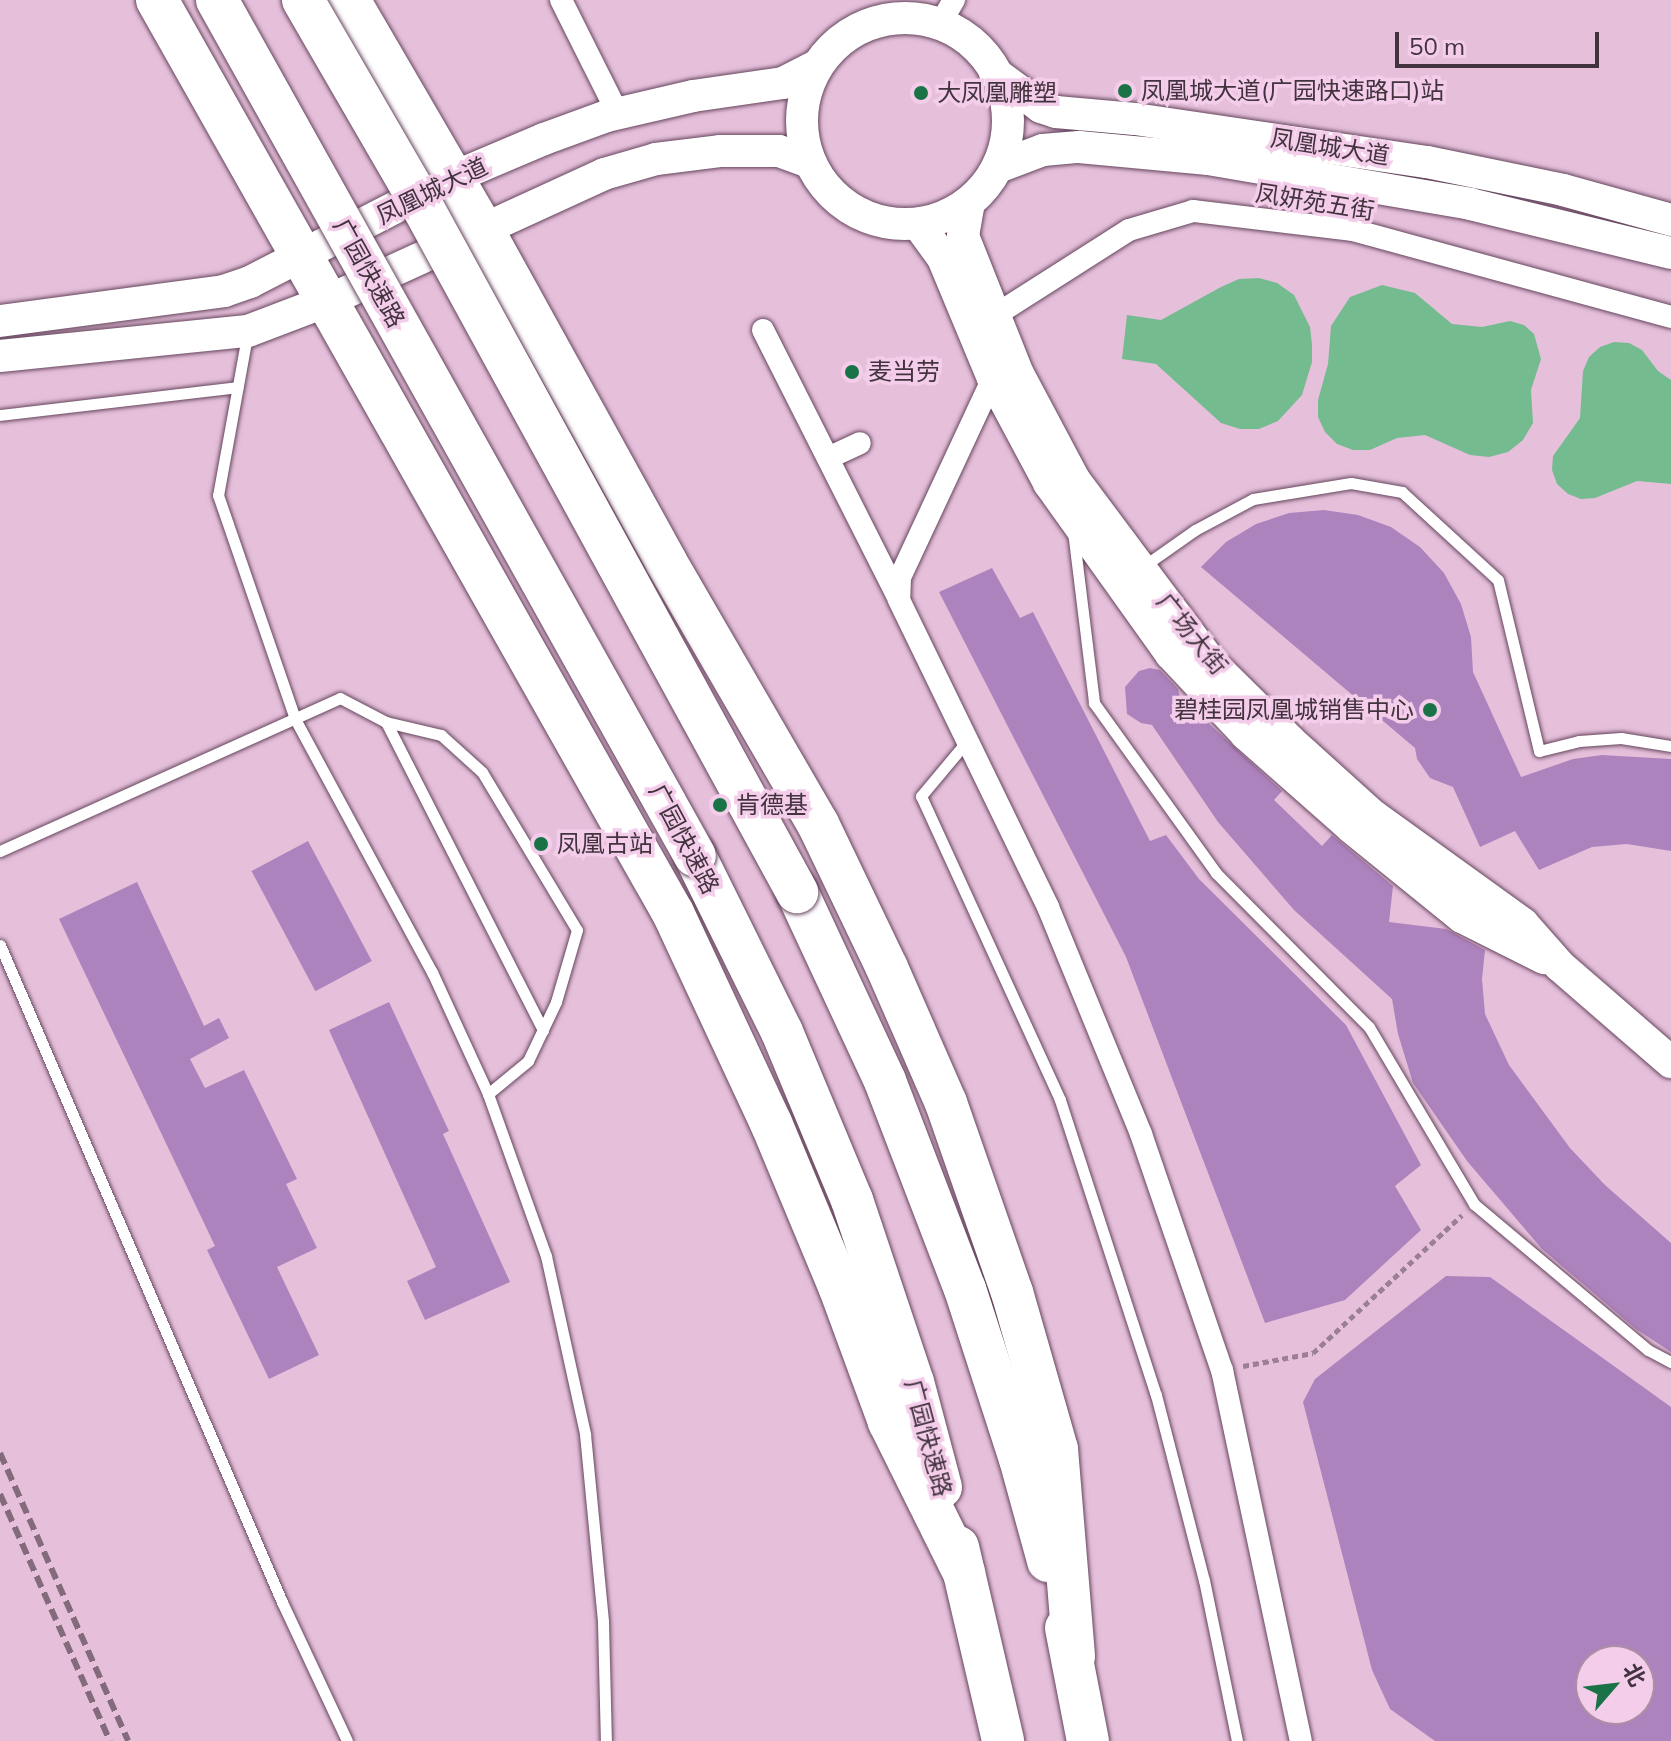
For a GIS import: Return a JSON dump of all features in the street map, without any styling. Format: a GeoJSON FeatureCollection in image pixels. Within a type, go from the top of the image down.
{"type":"FeatureCollection","features":[{"type":"Feature","properties":{"kind":"highway"},"geometry":{"type":"LineString","coordinates":[[157,0],[673,913],[771,1123],[839,1286],[889,1422],[964,1573]]}},
{"type":"Feature","properties":{"kind":"highway","name":"广园快速路"},"geometry":{"type":"LineString","coordinates":[[217,0],[695,856],[782,1032],[852,1200],[913,1382],[964,1573],[1003,1741]]}},
{"type":"Feature","properties":{"kind":"highway"},"geometry":{"type":"LineString","coordinates":[[303,0],[415,193],[797,892],[885,1081],[965,1289],[1020,1459],[1074,1656]]}},
{"type":"Feature","properties":{"kind":"highway"},"geometry":{"type":"LineString","coordinates":[[349,0],[483,230],[666,562],[818,824],[946,1103],[1012,1292],[1057,1449],[1074,1656],[1088,1741]]}},
{"type":"Feature","properties":{"kind":"main road"},"geometry":{"type":"LineString","coordinates":[[947,12],[995,73],[1006,99],[1008,134],[998,167],[979,195],[951,215],[919,225],[885,223],[854,212],[828,191],[809,162],[802,129],[804,96],[818,65],[841,39],[872,23],[947,12]]}},
{"type":"Feature","properties":{"kind":"main road","name":"凤凰城大道"},"geometry":{"type":"LineString","coordinates":[[0,321],[224,291],[300,257],[452,178],[544,139],[618,114],[693,96],[783,83],[818,65]]}},
{"type":"Feature","properties":{"kind":"main road","name":"凤凰城大道"},"geometry":{"type":"LineString","coordinates":[[995,73],[1029,100],[1056,112],[1150,121],[1427,162],[1563,190],[1671,220]]}},
{"type":"Feature","properties":{"kind":"main road","name":"凤凰城大道"},"geometry":{"type":"LineString","coordinates":[[998,167],[1043,150],[1079,147],[1208,159],[1456,201],[1671,253]]}},
{"type":"Feature","properties":{"kind":"main road"},"geometry":{"type":"LineString","coordinates":[[0,356],[248,331],[327,301],[604,174],[656,159],[720,151],[779,151],[809,162]]}},
{"type":"Feature","properties":{"kind":"main road","name":"广场大街"},"geometry":{"type":"LineString","coordinates":[[969,202],[963,236],[984,323],[993,378],[1049,483],[1171,654],[1246,734],[1351,827],[1462,917],[1560,966]]}},
{"type":"Feature","properties":{"kind":"main road"},"geometry":{"type":"LineString","coordinates":[[919,225],[984,323]]}},
{"type":"Feature","properties":{"kind":"main road","name":"广场大街"},"geometry":{"type":"LineString","coordinates":[[984,323],[1018,374],[1075,481],[1211,663],[1289,740],[1372,815],[1523,924],[1560,966],[1671,1062]]}},
{"type":"Feature","properties":{"kind":"street"},"geometry":{"type":"LineString","coordinates":[[561,0],[618,114]]}},
{"type":"Feature","properties":{"kind":"street","name":"凤妍苑五街"},"geometry":{"type":"LineString","coordinates":[[984,323],[1129,230],[1193,211],[1353,230],[1671,317]]}},
{"type":"Feature","properties":{"kind":"street"},"geometry":{"type":"LineString","coordinates":[[763,330],[1048,907],[1129,1105],[1222,1370],[1301,1741]]}},
{"type":"Feature","properties":{"kind":"street"},"geometry":{"type":"LineString","coordinates":[[899,600],[900,577],[993,378]]}},
{"type":"Feature","properties":{"kind":"street"},"geometry":{"type":"LineString","coordinates":[[828,458],[860,443]]}},
{"type":"Feature","properties":{"kind":"lane"},"geometry":{"type":"LineString","coordinates":[[248,331],[218,495],[295,719],[432,972],[488,1094],[546,1256],[585,1434],[603,1622],[606,1741]]}},
{"type":"Feature","properties":{"kind":"lane"},"geometry":{"type":"LineString","coordinates":[[0,415],[237,387]]}},
{"type":"Feature","properties":{"kind":"lane"},"geometry":{"type":"LineString","coordinates":[[1140,568],[1195,530],[1253,499],[1351,483],[1402,492],[1498,580],[1539,751],[1579,741],[1621,738],[1671,746]]}},
{"type":"Feature","properties":{"kind":"lane"},"geometry":{"type":"LineString","coordinates":[[1071,515],[1094,703],[1216,873],[1369,1027],[1474,1204],[1648,1350],[1671,1362]]}},
{"type":"Feature","properties":{"kind":"lane"},"geometry":{"type":"LineString","coordinates":[[0,851],[340,698],[386,722],[441,735],[482,772],[577,930],[556,1002],[528,1061],[488,1094]]}},
{"type":"Feature","properties":{"kind":"lane"},"geometry":{"type":"LineString","coordinates":[[386,722],[543,1030]]}},
{"type":"Feature","properties":{"kind":"lane"},"geometry":{"type":"LineString","coordinates":[[967,741],[921,796],[1060,1100],[1156,1395],[1204,1580],[1237,1741]]}},
{"type":"Feature","properties":{"kind":"lane"},"geometry":{"type":"LineString","coordinates":[[0,945],[282,1602],[347,1741]]}},
{"type":"Feature","properties":{"kind":"path"},"geometry":{"type":"LineString","coordinates":[[1222,1370],[1313,1353],[1474,1204]]}},
{"type":"Feature","properties":{"kind":"shaded area"},"geometry":{"type":"Polygon","coordinates":[[[1259,278],[1277,283],[1294,295],[1310,327],[1312,362],[1302,395],[1278,421],[1259,429],[1240,429],[1221,423],[1156,364],[1122,359],[1127,315],[1161,320],[1239,279],[1259,278]]]}},
{"type":"Feature","properties":{"kind":"shaded area"},"geometry":{"type":"Polygon","coordinates":[[[1382,285],[1415,293],[1452,324],[1482,327],[1510,321],[1524,325],[1534,334],[1541,359],[1531,390],[1533,423],[1523,440],[1508,452],[1489,457],[1470,455],[1425,435],[1397,438],[1370,450],[1353,450],[1337,444],[1325,432],[1318,417],[1318,400],[1328,364],[1331,326],[1350,297],[1382,285]]]}},
{"type":"Feature","properties":{"kind":"shaded area"},"geometry":{"type":"Polygon","coordinates":[[[1614,342],[1629,343],[1642,350],[1658,371],[1671,380],[1671,484],[1637,481],[1595,498],[1581,499],[1568,494],[1557,484],[1552,470],[1553,456],[1580,418],[1583,371],[1589,357],[1600,347],[1614,342]]]}},
{"type":"Feature","properties":{"kind":"building","name":"碧桂园凤凰城销售中心"},"geometry":{"type":"Polygon","coordinates":[[[1324,510],[1358,515],[1391,527],[1420,547],[1444,573],[1461,604],[1471,637],[1473,672],[1521,777],[1573,759],[1602,755],[1671,759],[1671,851],[1627,844],[1592,847],[1539,870],[1515,831],[1480,847],[1453,787],[1430,778],[1417,759],[1415,748],[1201,567],[1226,542],[1256,524],[1289,513],[1324,510]]]}},
{"type":"Feature","properties":{"kind":"building"},"geometry":{"type":"Polygon","coordinates":[[[992,568],[1020,618],[1033,612],[1150,841],[1166,835],[1199,879],[1346,1025],[1421,1165],[1395,1186],[1421,1230],[1345,1300],[1265,1323],[1126,957],[939,592],[992,568]]]}},
{"type":"Feature","properties":{"kind":"building"},"geometry":{"type":"Polygon","coordinates":[[[1150,668],[1160,670],[1178,689],[1180,697],[1282,791],[1274,800],[1322,846],[1332,835],[1393,886],[1389,922],[1446,929],[1485,950],[1482,979],[1485,1014],[1509,1065],[1570,1148],[1605,1185],[1671,1243],[1671,1352],[1636,1329],[1542,1249],[1467,1161],[1413,1083],[1398,1034],[1392,999],[1294,910],[1218,822],[1152,725],[1141,723],[1127,714],[1125,687],[1139,671],[1150,668]]]}},
{"type":"Feature","properties":{"kind":"building"},"geometry":{"type":"Polygon","coordinates":[[[308,841],[372,961],[315,991],[251,871],[308,841]]]}},
{"type":"Feature","properties":{"kind":"building"},"geometry":{"type":"Polygon","coordinates":[[[137,882],[204,1026],[219,1018],[229,1038],[190,1059],[205,1088],[244,1070],[297,1179],[286,1184],[317,1248],[277,1267],[319,1355],[269,1379],[207,1250],[215,1246],[59,919],[137,882]]]}},
{"type":"Feature","properties":{"kind":"building"},"geometry":{"type":"Polygon","coordinates":[[[389,1002],[449,1131],[443,1134],[510,1282],[425,1320],[407,1281],[436,1267],[329,1030],[389,1002]]]}},
{"type":"Feature","properties":{"kind":"building"},"geometry":{"type":"Polygon","coordinates":[[[1446,1276],[1490,1277],[1671,1407],[1671,1741],[1435,1741],[1390,1709],[1372,1670],[1303,1402],[1315,1379],[1446,1276]]]}},
{"type":"Feature","properties":{"kind":"railway"},"geometry":{"type":"LineString","coordinates":[[0,1453],[128,1741]]}},
{"type":"Feature","properties":{"kind":"railway"},"geometry":{"type":"LineString","coordinates":[[0,1494],[110,1741]]}},
{"type":"Feature","properties":{"kind":"place","name":"凤凰城大道(广园快速路口)站"},"geometry":{"type":"Point","coordinates":[1125,91]}},
{"type":"Feature","properties":{"kind":"place","name":"大凤凰雕塑"},"geometry":{"type":"Point","coordinates":[921,93]}},
{"type":"Feature","properties":{"kind":"place","name":"麦当劳"},"geometry":{"type":"Point","coordinates":[852,372]}},
{"type":"Feature","properties":{"kind":"place","name":"碧桂园凤凰城销售中心"},"geometry":{"type":"Point","coordinates":[1430,710]}},
{"type":"Feature","properties":{"kind":"place","name":"肯德基"},"geometry":{"type":"Point","coordinates":[720,805]}},
{"type":"Feature","properties":{"kind":"place","name":"凤凰古站"},"geometry":{"type":"Point","coordinates":[541,844]}}]}
